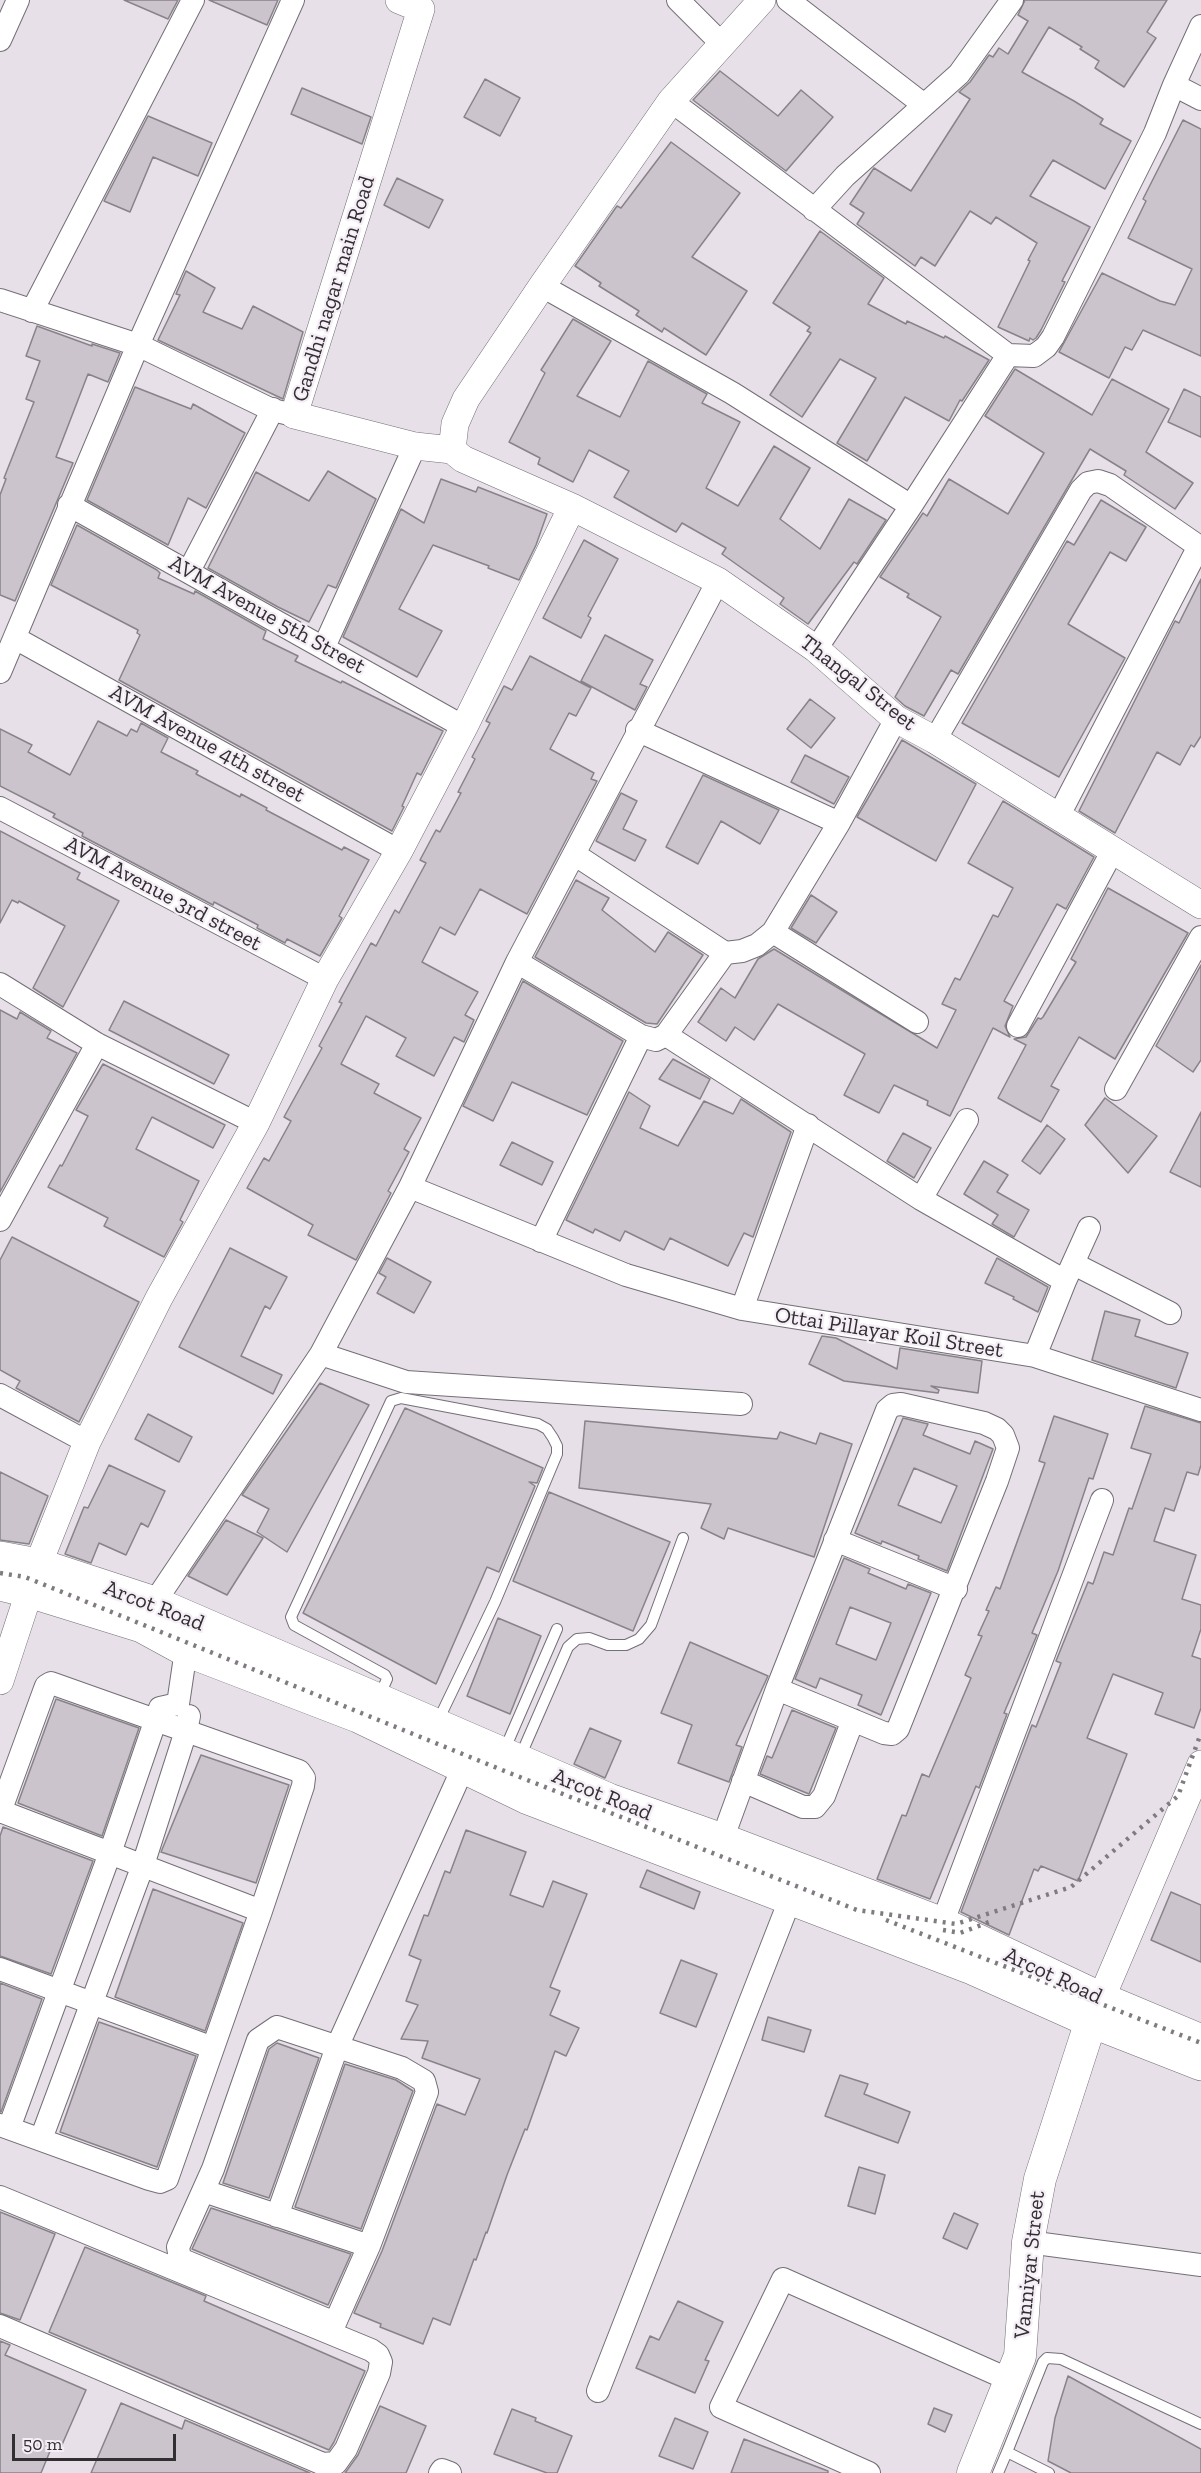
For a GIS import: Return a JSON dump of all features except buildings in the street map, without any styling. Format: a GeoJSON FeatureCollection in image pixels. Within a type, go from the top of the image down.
{"type":"FeatureCollection","features":[{"type":"Feature","properties":{"kind":"main road","name":"Arcot Road"},"geometry":{"type":"LineString","coordinates":[[0,1558],[22,1580],[142,1626],[186,1650],[358,1716],[431,1738],[511,1757],[609,1800],[722,1840],[942,1924],[1096,2010],[1201,2064]]}},
{"type":"Feature","properties":{"kind":"main road","name":"Arcot Road"},"geometry":{"type":"LineString","coordinates":[[22,1580],[154,1603],[377,1700],[431,1738],[463,1768],[548,1805],[970,1967],[1096,2010],[1201,2041]]}},
{"type":"Feature","properties":{"kind":"main road","name":"Vanniyar Street"},"geometry":{"type":"LineString","coordinates":[[974,2473],[1020,2356],[1028,2242],[1040,2179],[1096,2010]]}},
{"type":"Feature","properties":{"kind":"street"},"geometry":{"type":"LineString","coordinates":[[0,40],[18,0]]}},
{"type":"Feature","properties":{"kind":"street"},"geometry":{"type":"LineString","coordinates":[[32,311],[193,0]]}},
{"type":"Feature","properties":{"kind":"street"},"geometry":{"type":"LineString","coordinates":[[0,672],[138,345],[293,0]]}},
{"type":"Feature","properties":{"kind":"street"},"geometry":{"type":"LineString","coordinates":[[678,0],[721,43]]}},
{"type":"Feature","properties":{"kind":"street"},"geometry":{"type":"LineString","coordinates":[[452,450],[455,424],[466,399],[542,286],[671,101],[762,0]]}},
{"type":"Feature","properties":{"kind":"street"},"geometry":{"type":"LineString","coordinates":[[788,0],[924,105]]}},
{"type":"Feature","properties":{"kind":"street","name":"Gandhi nagar main Road"},"geometry":{"type":"LineString","coordinates":[[416,3],[284,412],[415,446],[452,450]]}},
{"type":"Feature","properties":{"kind":"street"},"geometry":{"type":"LineString","coordinates":[[814,210],[845,176],[959,74],[1002,3]]}},
{"type":"Feature","properties":{"kind":"street"},"geometry":{"type":"LineString","coordinates":[[671,101],[1008,355],[1034,356],[1046,347],[1053,337],[1155,133],[1173,85],[1201,26]]}},
{"type":"Feature","properties":{"kind":"street"},"geometry":{"type":"LineString","coordinates":[[1173,85],[1201,99]]}},
{"type":"Feature","properties":{"kind":"street"},"geometry":{"type":"LineString","coordinates":[[542,286],[732,393],[911,506]]}},
{"type":"Feature","properties":{"kind":"street"},"geometry":{"type":"LineString","coordinates":[[0,300],[138,345],[284,412],[189,571]]}},
{"type":"Feature","properties":{"kind":"street"},"geometry":{"type":"LineString","coordinates":[[816,650],[1008,355]]}},
{"type":"Feature","properties":{"kind":"street"},"geometry":{"type":"LineString","coordinates":[[324,648],[415,446]]}},
{"type":"Feature","properties":{"kind":"street","name":"Thangal Street"},"geometry":{"type":"LineString","coordinates":[[452,450],[463,459],[572,507],[718,581],[816,650],[896,719],[934,740],[1201,905]]}},
{"type":"Feature","properties":{"kind":"street"},"geometry":{"type":"LineString","coordinates":[[934,740],[1081,490],[1088,483],[1098,481],[1110,485],[1200,547],[1058,817]]}},
{"type":"Feature","properties":{"kind":"street","name":"AVM Avenue 5th Street"},"geometry":{"type":"LineString","coordinates":[[69,505],[464,727]]}},
{"type":"Feature","properties":{"kind":"street"},"geometry":{"type":"LineString","coordinates":[[0,1681],[22,1580],[87,1442],[159,1298],[256,1123],[326,979],[399,851],[464,727],[572,507]]}},
{"type":"Feature","properties":{"kind":"street"},"geometry":{"type":"LineString","coordinates":[[154,1603],[321,1354],[410,1187],[517,962],[637,730],[718,581]]}},
{"type":"Feature","properties":{"kind":"street","name":"AVM Avenue 4th street"},"geometry":{"type":"LineString","coordinates":[[15,638],[399,851]]}},
{"type":"Feature","properties":{"kind":"street"},"geometry":{"type":"LineString","coordinates":[[517,962],[641,1036],[656,1040],[666,1035],[725,953],[749,948],[773,932],[839,823],[896,719]]}},
{"type":"Feature","properties":{"kind":"street"},"geometry":{"type":"LineString","coordinates":[[637,730],[839,823]]}},
{"type":"Feature","properties":{"kind":"street","name":"AVM Avenue 3rd street"},"geometry":{"type":"LineString","coordinates":[[0,808],[326,979]]}},
{"type":"Feature","properties":{"kind":"street"},"geometry":{"type":"LineString","coordinates":[[1018,1026],[1113,850]]}},
{"type":"Feature","properties":{"kind":"street"},"geometry":{"type":"LineString","coordinates":[[574,854],[725,953]]}},
{"type":"Feature","properties":{"kind":"street"},"geometry":{"type":"LineString","coordinates":[[773,932],[917,1022]]}},
{"type":"Feature","properties":{"kind":"street"},"geometry":{"type":"LineString","coordinates":[[1116,1089],[1201,937]]}},
{"type":"Feature","properties":{"kind":"street"},"geometry":{"type":"LineString","coordinates":[[0,984],[97,1044],[256,1123]]}},
{"type":"Feature","properties":{"kind":"street"},"geometry":{"type":"LineString","coordinates":[[666,1035],[921,1199],[1070,1272],[1170,1313]]}},
{"type":"Feature","properties":{"kind":"street"},"geometry":{"type":"LineString","coordinates":[[541,1241],[641,1036]]}},
{"type":"Feature","properties":{"kind":"street"},"geometry":{"type":"LineString","coordinates":[[1,1215],[97,1044]]}},
{"type":"Feature","properties":{"kind":"street"},"geometry":{"type":"LineString","coordinates":[[921,1199],[967,1120]]}},
{"type":"Feature","properties":{"kind":"street"},"geometry":{"type":"LineString","coordinates":[[742,1309],[808,1125]]}},
{"type":"Feature","properties":{"kind":"street","name":"Ottai Pillayar Koil Street"},"geometry":{"type":"LineString","coordinates":[[410,1187],[626,1275],[742,1309],[1035,1356],[1201,1410]]}},
{"type":"Feature","properties":{"kind":"street"},"geometry":{"type":"LineString","coordinates":[[1035,1356],[1089,1228]]}},
{"type":"Feature","properties":{"kind":"street"},"geometry":{"type":"LineString","coordinates":[[321,1354],[406,1382],[741,1404]]}},
{"type":"Feature","properties":{"kind":"street"},"geometry":{"type":"LineString","coordinates":[[0,1395],[87,1442]]}},
{"type":"Feature","properties":{"kind":"street"},"geometry":{"type":"LineString","coordinates":[[722,1840],[777,1689],[883,1418],[893,1405],[901,1404],[984,1423],[1004,1435],[1008,1448],[956,1589],[898,1729],[892,1734],[884,1733],[777,1689]]}},
{"type":"Feature","properties":{"kind":"street"},"geometry":{"type":"LineString","coordinates":[[942,1924],[1102,1500]]}},
{"type":"Feature","properties":{"kind":"street"},"geometry":{"type":"LineString","coordinates":[[835,1540],[956,1589]]}},
{"type":"Feature","properties":{"kind":"street"},"geometry":{"type":"LineString","coordinates":[[41,2139],[143,1864],[186,1731],[189,1717],[178,1704],[186,1650]]}},
{"type":"Feature","properties":{"kind":"street"},"geometry":{"type":"LineString","coordinates":[[178,1704],[160,1708],[156,1719],[110,1853],[60,1990],[5,2126],[150,2179],[160,2182],[167,2179],[261,1911],[304,1778],[299,1772],[156,1719],[51,1683],[46,1686],[0,1811],[110,1853],[143,1864],[261,1911]]}},
{"type":"Feature","properties":{"kind":"street"},"geometry":{"type":"LineString","coordinates":[[743,1781],[803,1807],[816,1807],[824,1796],[853,1720]]}},
{"type":"Feature","properties":{"kind":"street"},"geometry":{"type":"LineString","coordinates":[[1096,2010],[1201,1764]]}},
{"type":"Feature","properties":{"kind":"street"},"geometry":{"type":"LineString","coordinates":[[277,2216],[337,2047],[463,1768]]}},
{"type":"Feature","properties":{"kind":"street"},"geometry":{"type":"LineString","coordinates":[[598,2391],[791,1897]]}},
{"type":"Feature","properties":{"kind":"street"},"geometry":{"type":"LineString","coordinates":[[0,1969],[213,2048]]}},
{"type":"Feature","properties":{"kind":"street"},"geometry":{"type":"LineString","coordinates":[[276,2027],[414,2074],[424,2081],[427,2092],[369,2246],[335,2323],[180,2259],[178,2247],[204,2191],[258,2040],[276,2027]]}},
{"type":"Feature","properties":{"kind":"street"},"geometry":{"type":"LineString","coordinates":[[204,2191],[369,2246]]}},
{"type":"Feature","properties":{"kind":"street"},"geometry":{"type":"LineString","coordinates":[[0,2197],[371,2350],[378,2355],[381,2362],[379,2373],[346,2449],[336,2463],[323,2464],[0,2326]]}},
{"type":"Feature","properties":{"kind":"street"},"geometry":{"type":"LineString","coordinates":[[1028,2242],[1201,2265]]}},
{"type":"Feature","properties":{"kind":"street"},"geometry":{"type":"LineString","coordinates":[[869,2473],[721,2408],[783,2279],[1010,2380]]}},
{"type":"Feature","properties":{"kind":"street"},"geometry":{"type":"LineString","coordinates":[[0,2342],[308,2473]]}},
{"type":"Feature","properties":{"kind":"street"},"geometry":{"type":"LineString","coordinates":[[440,2473],[442,2470],[450,2473]]}},
{"type":"Feature","properties":{"kind":"lane"},"geometry":{"type":"LineString","coordinates":[[377,1700],[387,1679],[385,1675],[294,1625],[291,1617],[391,1401],[401,1398],[538,1424],[547,1429],[557,1446],[557,1454],[495,1602],[431,1738]]}},
{"type":"Feature","properties":{"kind":"lane"},"geometry":{"type":"LineString","coordinates":[[511,1757],[568,1647],[577,1639],[589,1638],[608,1645],[626,1645],[639,1639],[651,1625],[683,1538]]}},
{"type":"Feature","properties":{"kind":"lane"},"geometry":{"type":"LineString","coordinates":[[511,1757],[556,1629]]}},
{"type":"Feature","properties":{"kind":"lane"},"geometry":{"type":"LineString","coordinates":[[998,2473],[1043,2362],[1047,2358],[1061,2359],[1201,2424]]}},
{"type":"Feature","properties":{"kind":"lane"},"geometry":{"type":"LineString","coordinates":[[1007,2452],[1049,2473]]}},
{"type":"Feature","properties":{"kind":"railway"},"geometry":{"type":"LineString","coordinates":[[0,1573],[25,1577],[507,1772],[857,1910],[956,1924],[1071,1887],[1178,1796],[1201,1733]]}},
{"type":"Feature","properties":{"kind":"railway"},"geometry":{"type":"LineString","coordinates":[[886,1920],[1201,2043]]}},
{"type":"Feature","properties":{"kind":"railway"},"geometry":{"type":"LineString","coordinates":[[943,1930],[960,1933],[989,1922]]}}]}
